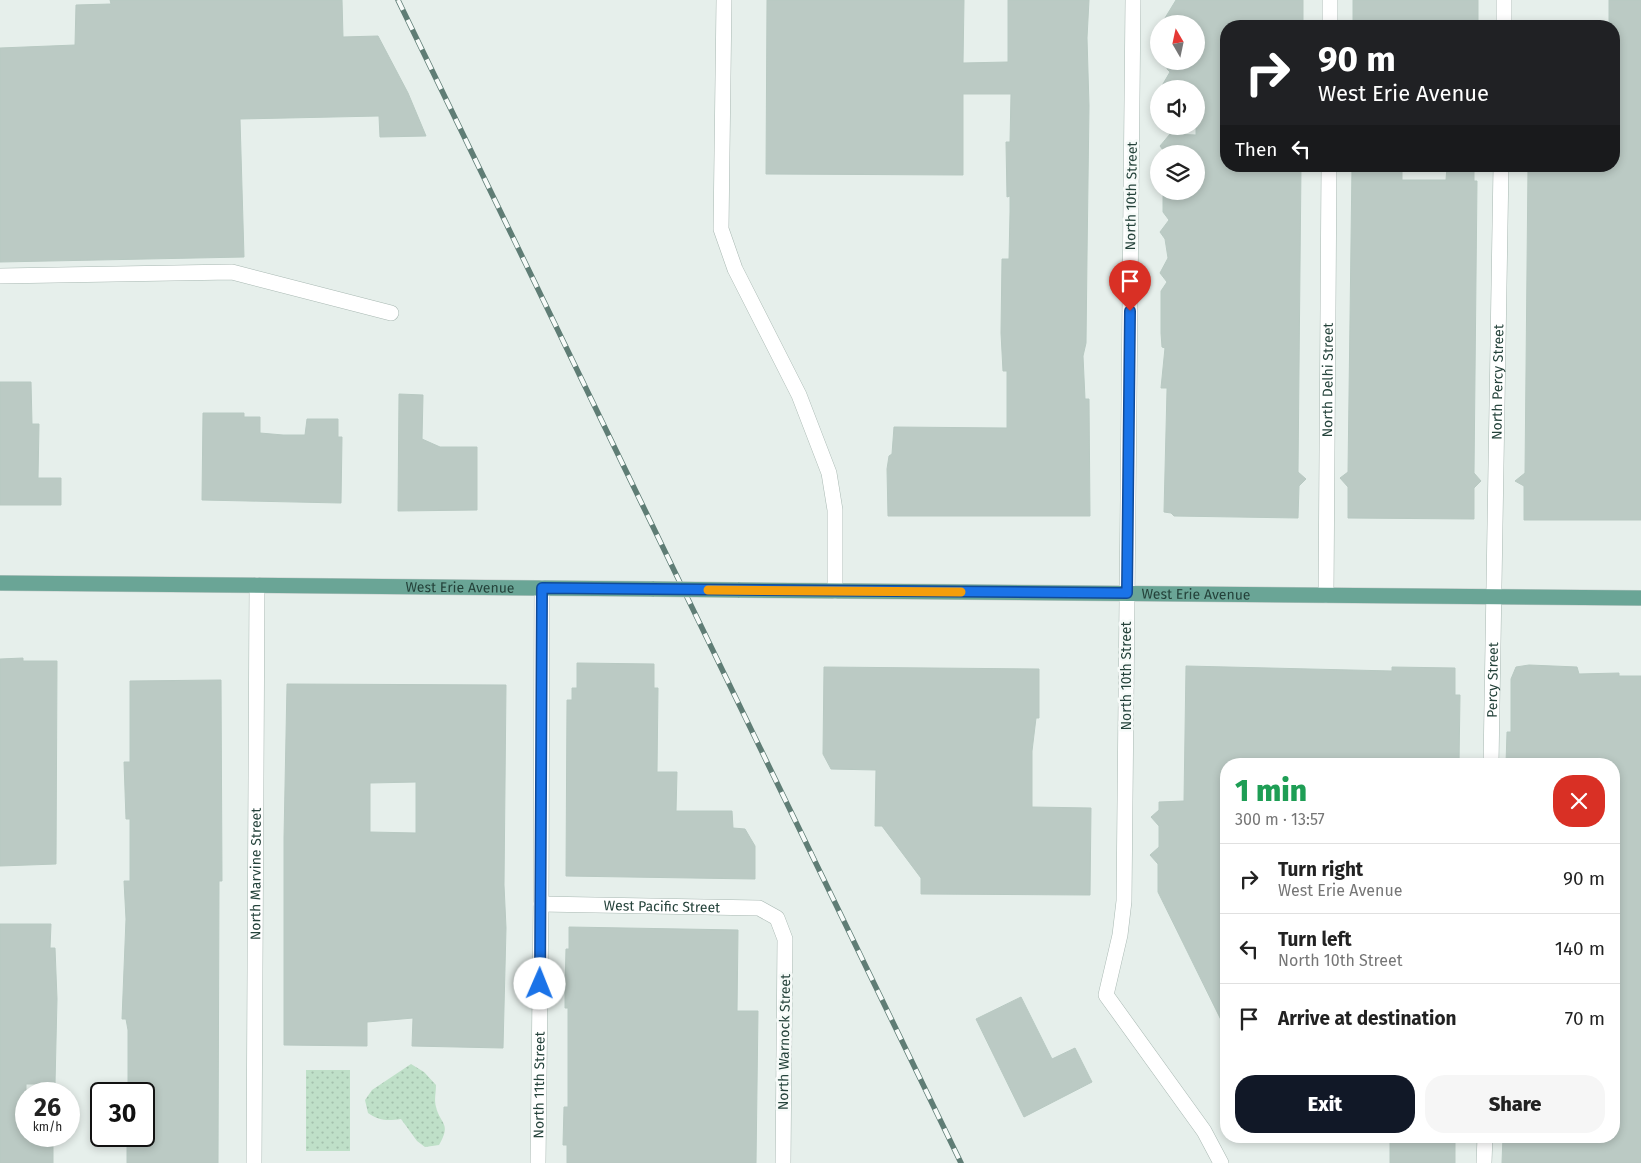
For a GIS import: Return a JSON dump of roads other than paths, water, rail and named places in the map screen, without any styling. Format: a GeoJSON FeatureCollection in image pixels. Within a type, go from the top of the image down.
{"type":"FeatureCollection","features":[{"type":"Feature","properties":{"kind":"main road","name":"West Erie Avenue"},"geometry":{"type":"LineString","coordinates":[[0,583],[1641,598]]}},
{"type":"Feature","properties":{"kind":"street"},"geometry":{"type":"LineString","coordinates":[[724,0],[722,229],[734,269],[799,395],[829,473],[835,510],[835,590]]}},
{"type":"Feature","properties":{"kind":"street","name":"North 10th Street"},"geometry":{"type":"LineString","coordinates":[[1133,0],[1124,901],[1120,935],[1106,995],[1204,1131],[1222,1163]]}},
{"type":"Feature","properties":{"kind":"street"},"geometry":{"type":"LineString","coordinates":[[1330,0],[1330,20]]}},
{"type":"Feature","properties":{"kind":"street"},"geometry":{"type":"LineString","coordinates":[[1504,0],[1504,20]]}},
{"type":"Feature","properties":{"kind":"street","name":"North Delhi Street"},"geometry":{"type":"LineString","coordinates":[[1326,595],[1329,172]]}},
{"type":"Feature","properties":{"kind":"street","name":"North Percy Street"},"geometry":{"type":"LineString","coordinates":[[1494,596],[1501,172]]}},
{"type":"Feature","properties":{"kind":"street"},"geometry":{"type":"LineString","coordinates":[[0,276],[232,272],[391,313]]}},
{"type":"Feature","properties":{"kind":"street","name":"North Marvine Street"},"geometry":{"type":"LineString","coordinates":[[254,1163],[257,585]]}},
{"type":"Feature","properties":{"kind":"street","name":"North 11th Street"},"geometry":{"type":"LineString","coordinates":[[538,1163],[542,904],[542,588]]}},
{"type":"Feature","properties":{"kind":"street","name":"Percy Street"},"geometry":{"type":"LineString","coordinates":[[1491,758],[1494,596]]}},
{"type":"Feature","properties":{"kind":"street","name":"West Pacific Street"},"geometry":{"type":"LineString","coordinates":[[542,904],[759,908],[779,921]]}},
{"type":"Feature","properties":{"kind":"street","name":"North Warnock Street"},"geometry":{"type":"LineString","coordinates":[[779,921],[785,939],[783,1163]]}},
{"type":"Feature","properties":{"kind":"street"},"geometry":{"type":"LineString","coordinates":[[1484,1143],[1484,1163]]}},
{"type":"Feature","properties":{"kind":"railway"},"geometry":{"type":"LineString","coordinates":[[398,0],[961,1163]]}}]}
